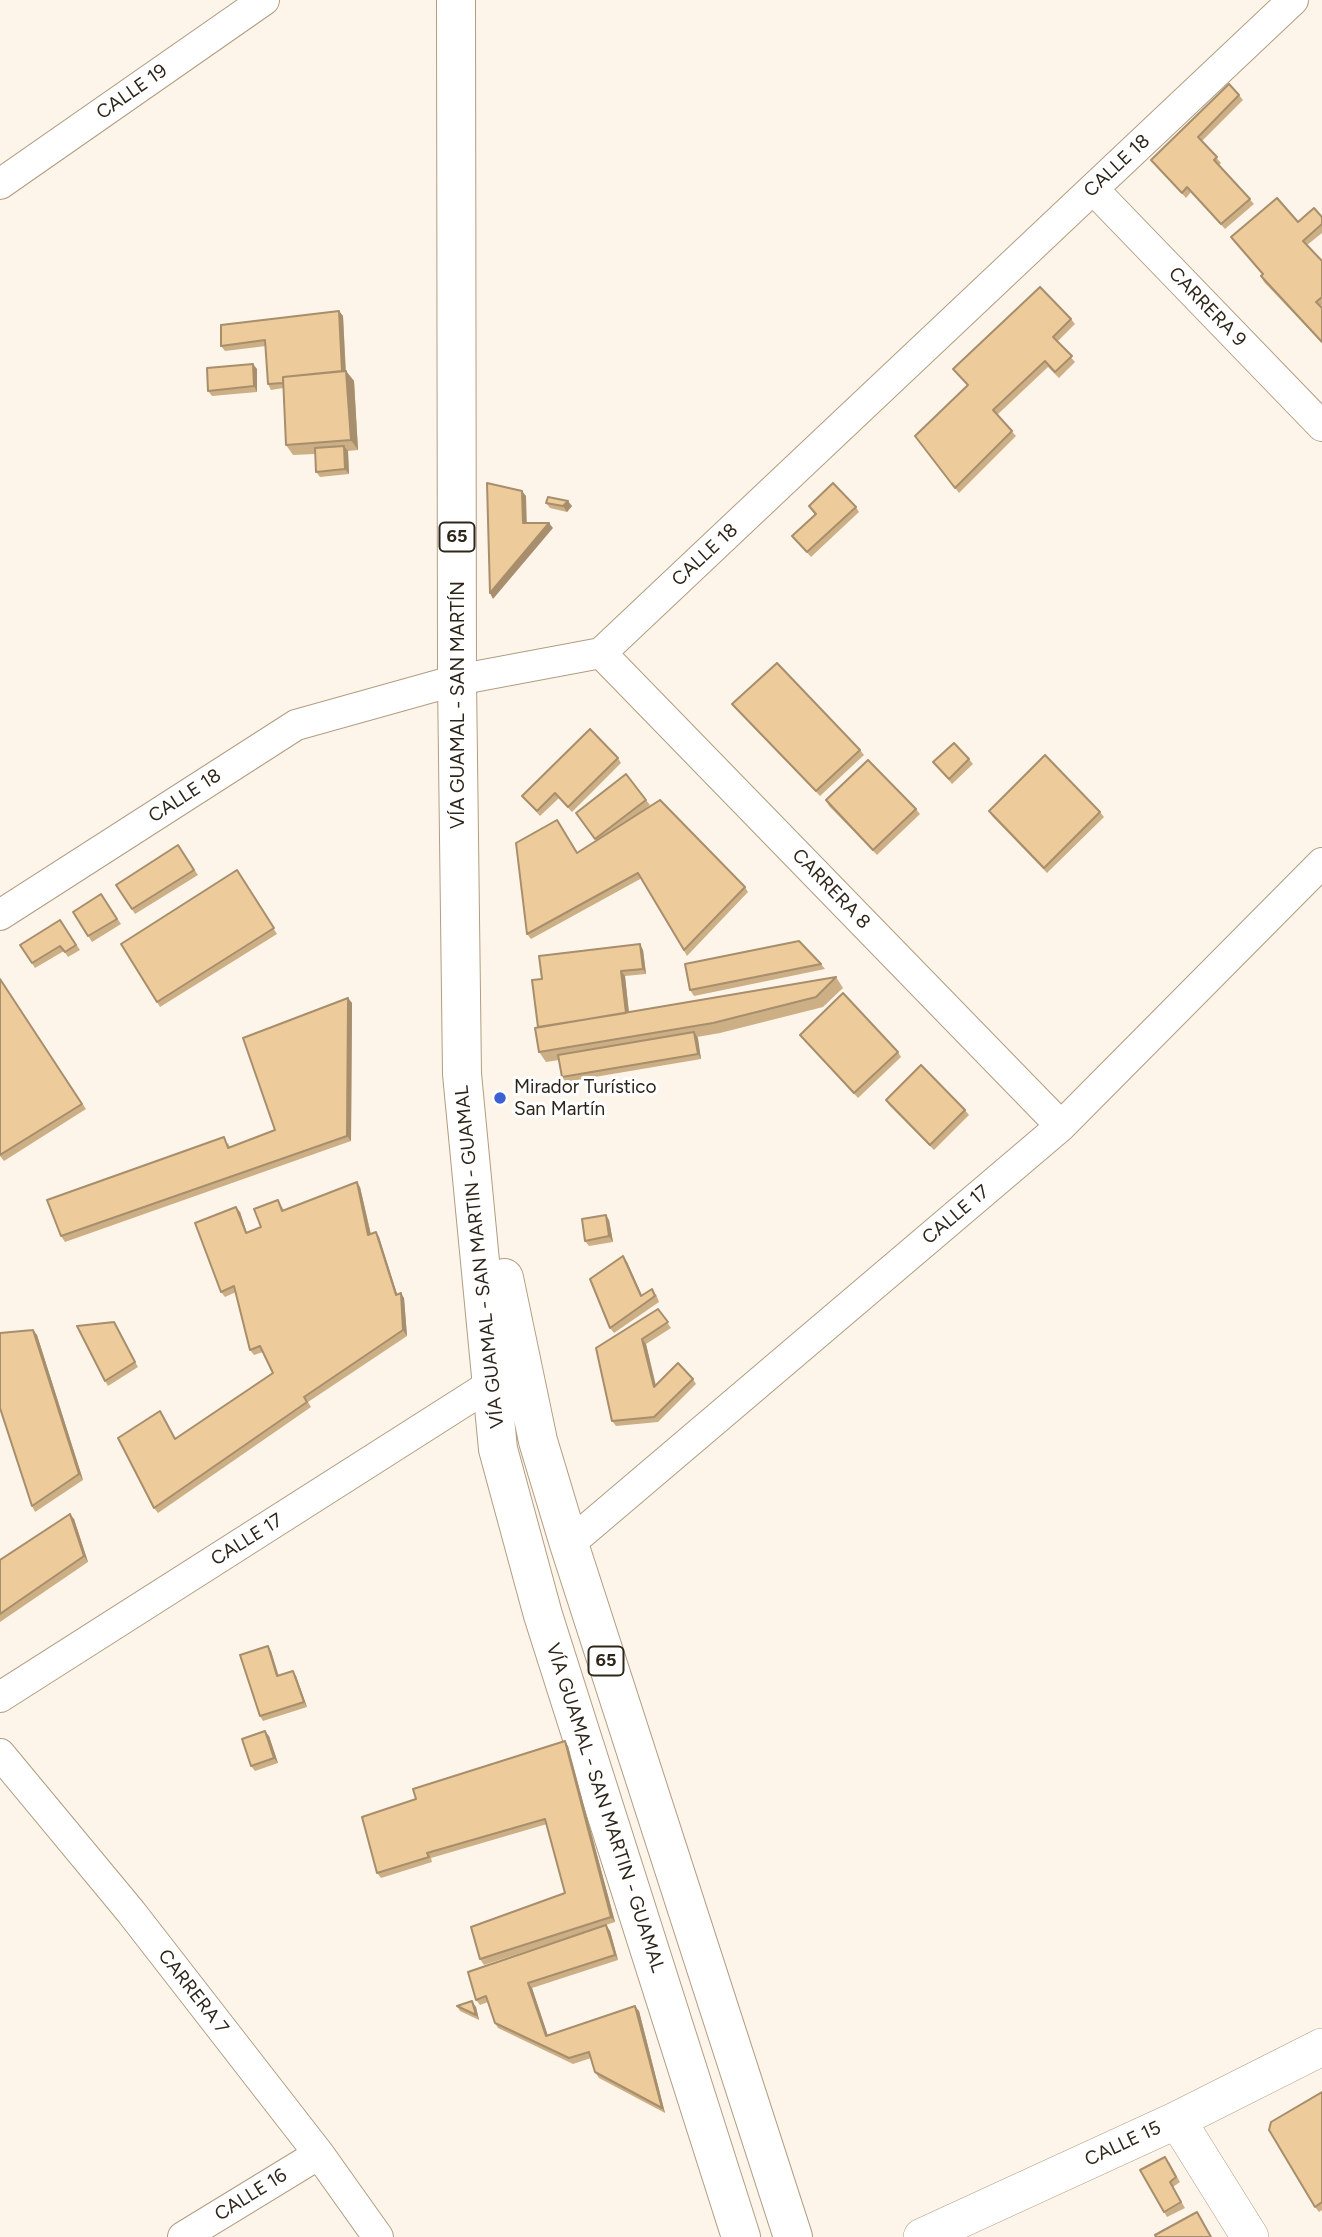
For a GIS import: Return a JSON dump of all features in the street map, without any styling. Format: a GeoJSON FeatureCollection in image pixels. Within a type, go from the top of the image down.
{"type":"FeatureCollection","features":[{"type":"Feature","properties":{"kind":"main road","name":"VÍA GUAMAL - SAN MARTÍN"},"geometry":{"type":"LineString","coordinates":[[456,0],[457,680],[462,1074]]}},
{"type":"Feature","properties":{"kind":"main road","name":"VÍA GUAMAL - SAN MARTIN - GUAMAL"},"geometry":{"type":"LineString","coordinates":[[462,1074],[498,1449],[543,1615],[741,2237]]}},
{"type":"Feature","properties":{"kind":"main road","name":"VÍA GUAMAL - SAN MARTIN - GUAMAL"},"geometry":{"type":"LineString","coordinates":[[462,1074],[538,1441],[793,2237]]}},
{"type":"Feature","properties":{"kind":"street","name":"CALLE 19"},"geometry":{"type":"LineString","coordinates":[[0,184],[264,0]]}},
{"type":"Feature","properties":{"kind":"street","name":"CALLE 18"},"geometry":{"type":"LineString","coordinates":[[0,915],[296,725],[457,680],[601,653],[1293,0]]}},
{"type":"Feature","properties":{"kind":"street","name":"CARRERA 9"},"geometry":{"type":"LineString","coordinates":[[1093,189],[1322,426]]}},
{"type":"Feature","properties":{"kind":"street","name":"CARRERA 8"},"geometry":{"type":"LineString","coordinates":[[601,653],[1061,1126]]}},
{"type":"Feature","properties":{"kind":"street","name":"CALLE 17"},"geometry":{"type":"LineString","coordinates":[[569,1544],[1061,1126],[1322,863]]}},
{"type":"Feature","properties":{"kind":"street","name":"CALLE 17"},"geometry":{"type":"LineString","coordinates":[[0,1697],[493,1383]]}},
{"type":"Feature","properties":{"kind":"street","name":"CARRERA 7"},"geometry":{"type":"LineString","coordinates":[[0,1754],[131,1913],[319,2154],[378,2237]]}},
{"type":"Feature","properties":{"kind":"street","name":"CALLE 15"},"geometry":{"type":"LineString","coordinates":[[922,2237],[1177,2120],[1322,2047]]}},
{"type":"Feature","properties":{"kind":"street"},"geometry":{"type":"LineString","coordinates":[[1177,2120],[1250,2237]]}},
{"type":"Feature","properties":{"kind":"street","name":"CALLE 16"},"geometry":{"type":"LineString","coordinates":[[183,2237],[319,2154]]}},
{"type":"Feature","properties":{"kind":"building"},"geometry":{"type":"Polygon","coordinates":[[[1229,84],[1239,95],[1198,137],[1217,157],[1214,160],[1250,199],[1221,224],[1187,187],[1182,193],[1151,160],[1229,84]]]}},
{"type":"Feature","properties":{"kind":"building"},"geometry":{"type":"Polygon","coordinates":[[[1277,198],[1298,222],[1314,208],[1322,217],[1322,224],[1303,241],[1322,261],[1322,297],[1316,302],[1322,308],[1322,342],[1261,276],[1263,274],[1231,237],[1277,198]]]}},
{"type":"Feature","properties":{"kind":"building"},"geometry":{"type":"Polygon","coordinates":[[[1040,287],[1071,319],[1053,337],[1072,356],[1055,372],[1045,361],[993,410],[1012,431],[955,488],[915,436],[968,385],[953,369],[1040,287]]]}},
{"type":"Feature","properties":{"kind":"building"},"geometry":{"type":"Polygon","coordinates":[[[339,311],[342,371],[283,377],[283,383],[268,384],[265,340],[221,346],[221,325],[339,311]]]}},
{"type":"Feature","properties":{"kind":"building"},"geometry":{"type":"Polygon","coordinates":[[[253,364],[254,386],[208,391],[207,368],[253,364]]]}},
{"type":"Feature","properties":{"kind":"building"},"geometry":{"type":"Polygon","coordinates":[[[346,371],[351,440],[286,445],[283,377],[346,371]]]}},
{"type":"Feature","properties":{"kind":"building"},"geometry":{"type":"Polygon","coordinates":[[[344,446],[345,469],[316,472],[315,448],[344,446]]]}},
{"type":"Feature","properties":{"kind":"building"},"geometry":{"type":"Polygon","coordinates":[[[487,483],[522,491],[523,523],[549,523],[490,593],[487,483]]]}},
{"type":"Feature","properties":{"kind":"building"},"geometry":{"type":"Polygon","coordinates":[[[833,483],[856,507],[807,552],[792,536],[816,514],[809,506],[833,483]]]}},
{"type":"Feature","properties":{"kind":"building"},"geometry":{"type":"Polygon","coordinates":[[[548,497],[568,501],[563,506],[546,503],[548,497]]]}},
{"type":"Feature","properties":{"kind":"building"},"geometry":{"type":"Polygon","coordinates":[[[777,663],[860,750],[816,791],[732,704],[777,663]]]}},
{"type":"Feature","properties":{"kind":"building"},"geometry":{"type":"Polygon","coordinates":[[[590,729],[618,758],[568,807],[555,793],[537,811],[522,796],[590,729]]]}},
{"type":"Feature","properties":{"kind":"building"},"geometry":{"type":"Polygon","coordinates":[[[954,743],[969,759],[949,779],[933,762],[954,743]]]}},
{"type":"Feature","properties":{"kind":"building"},"geometry":{"type":"Polygon","coordinates":[[[1045,755],[1100,812],[1044,868],[989,811],[1045,755]]]}},
{"type":"Feature","properties":{"kind":"building"},"geometry":{"type":"Polygon","coordinates":[[[868,760],[916,809],[873,850],[826,800],[868,760]]]}},
{"type":"Feature","properties":{"kind":"building"},"geometry":{"type":"Polygon","coordinates":[[[626,774],[646,800],[595,839],[576,813],[626,774]]]}},
{"type":"Feature","properties":{"kind":"building"},"geometry":{"type":"Polygon","coordinates":[[[660,800],[745,887],[684,950],[638,873],[527,934],[516,843],[557,820],[577,853],[660,800]]]}},
{"type":"Feature","properties":{"kind":"building"},"geometry":{"type":"Polygon","coordinates":[[[178,845],[194,870],[132,909],[116,885],[178,845]]]}},
{"type":"Feature","properties":{"kind":"building"},"geometry":{"type":"Polygon","coordinates":[[[237,870],[274,928],[157,1002],[121,944],[237,870]]]}},
{"type":"Feature","properties":{"kind":"building"},"geometry":{"type":"Polygon","coordinates":[[[101,894],[117,919],[88,936],[73,912],[101,894]]]}},
{"type":"Feature","properties":{"kind":"building"},"geometry":{"type":"Polygon","coordinates":[[[60,920],[76,945],[65,952],[60,946],[32,963],[20,945],[60,920]]]}},
{"type":"Feature","properties":{"kind":"building"},"geometry":{"type":"Polygon","coordinates":[[[799,941],[821,964],[690,990],[685,964],[799,941]]]}},
{"type":"Feature","properties":{"kind":"building"},"geometry":{"type":"Polygon","coordinates":[[[640,944],[643,969],[621,971],[626,1013],[538,1027],[532,980],[542,979],[539,956],[640,944]]]}},
{"type":"Feature","properties":{"kind":"building"},"geometry":{"type":"Polygon","coordinates":[[[836,977],[816,997],[713,1023],[539,1052],[535,1028],[836,977]]]}},
{"type":"Feature","properties":{"kind":"building"},"geometry":{"type":"Polygon","coordinates":[[[0,979],[82,1104],[0,1155],[0,979]]]}},
{"type":"Feature","properties":{"kind":"building"},"geometry":{"type":"Polygon","coordinates":[[[843,993],[898,1052],[854,1093],[800,1035],[843,993]]]}},
{"type":"Feature","properties":{"kind":"building"},"geometry":{"type":"Polygon","coordinates":[[[348,998],[347,1136],[61,1236],[47,1200],[224,1137],[228,1148],[275,1130],[243,1038],[348,998]]]}},
{"type":"Feature","properties":{"kind":"building"},"geometry":{"type":"Polygon","coordinates":[[[694,1032],[698,1054],[562,1077],[558,1055],[694,1032]]]}},
{"type":"Feature","properties":{"kind":"building"},"geometry":{"type":"Polygon","coordinates":[[[921,1065],[965,1110],[930,1145],[886,1100],[921,1065]]]}},
{"type":"Feature","properties":{"kind":"building"},"geometry":{"type":"Polygon","coordinates":[[[357,1182],[368,1235],[376,1232],[396,1295],[401,1293],[403,1330],[304,1397],[307,1402],[154,1508],[118,1438],[160,1411],[175,1439],[273,1373],[260,1346],[250,1350],[234,1286],[221,1292],[195,1223],[236,1207],[246,1233],[261,1227],[254,1209],[278,1200],[282,1211],[357,1182]]]}},
{"type":"Feature","properties":{"kind":"building"},"geometry":{"type":"Polygon","coordinates":[[[606,1215],[609,1236],[585,1241],[582,1219],[606,1215]]]}},
{"type":"Feature","properties":{"kind":"building"},"geometry":{"type":"Polygon","coordinates":[[[623,1256],[641,1296],[652,1289],[655,1296],[610,1328],[590,1279],[623,1256]]]}},
{"type":"Feature","properties":{"kind":"building"},"geometry":{"type":"Polygon","coordinates":[[[658,1309],[668,1322],[642,1339],[654,1387],[678,1363],[693,1379],[654,1417],[612,1421],[596,1348],[658,1309]]]}},
{"type":"Feature","properties":{"kind":"building"},"geometry":{"type":"Polygon","coordinates":[[[114,1322],[135,1362],[105,1381],[77,1326],[114,1322]]]}},
{"type":"Feature","properties":{"kind":"building"},"geometry":{"type":"Polygon","coordinates":[[[33,1330],[79,1474],[32,1506],[0,1408],[0,1333],[33,1330]]]}},
{"type":"Feature","properties":{"kind":"building"},"geometry":{"type":"Polygon","coordinates":[[[70,1514],[84,1556],[0,1614],[0,1560],[70,1514]]]}},
{"type":"Feature","properties":{"kind":"building"},"geometry":{"type":"Polygon","coordinates":[[[268,1646],[277,1676],[293,1671],[304,1702],[260,1716],[240,1655],[268,1646]]]}},
{"type":"Feature","properties":{"kind":"building"},"geometry":{"type":"Polygon","coordinates":[[[265,1731],[274,1758],[251,1766],[242,1739],[265,1731]]]}},
{"type":"Feature","properties":{"kind":"building"},"geometry":{"type":"Polygon","coordinates":[[[565,1741],[611,1917],[480,1959],[471,1927],[565,1893],[545,1819],[427,1853],[429,1857],[377,1873],[362,1817],[416,1799],[413,1789],[565,1741]]]}},
{"type":"Feature","properties":{"kind":"building"},"geometry":{"type":"Polygon","coordinates":[[[606,1925],[615,1955],[528,1983],[546,2036],[635,2006],[662,2108],[595,2072],[589,2052],[569,2058],[495,2023],[486,1996],[476,2000],[468,1972],[606,1925]]]}},
{"type":"Feature","properties":{"kind":"building"},"geometry":{"type":"Polygon","coordinates":[[[472,2001],[476,2015],[457,2006],[472,2001]]]}},
{"type":"Feature","properties":{"kind":"building"},"geometry":{"type":"Polygon","coordinates":[[[1322,2092],[1322,2202],[1315,2207],[1269,2130],[1271,2122],[1322,2092]]]}},
{"type":"Feature","properties":{"kind":"building"},"geometry":{"type":"Polygon","coordinates":[[[1165,2157],[1176,2177],[1170,2182],[1181,2202],[1164,2212],[1140,2170],[1165,2157]]]}},
{"type":"Feature","properties":{"kind":"building"},"geometry":{"type":"Polygon","coordinates":[[[1197,2212],[1211,2237],[1156,2237],[1155,2235],[1197,2212]]]}},
{"type":"Feature","properties":{"kind":"place","name":"Mirador Turístico San Martín"},"geometry":{"type":"Point","coordinates":[500,1098]}}]}
